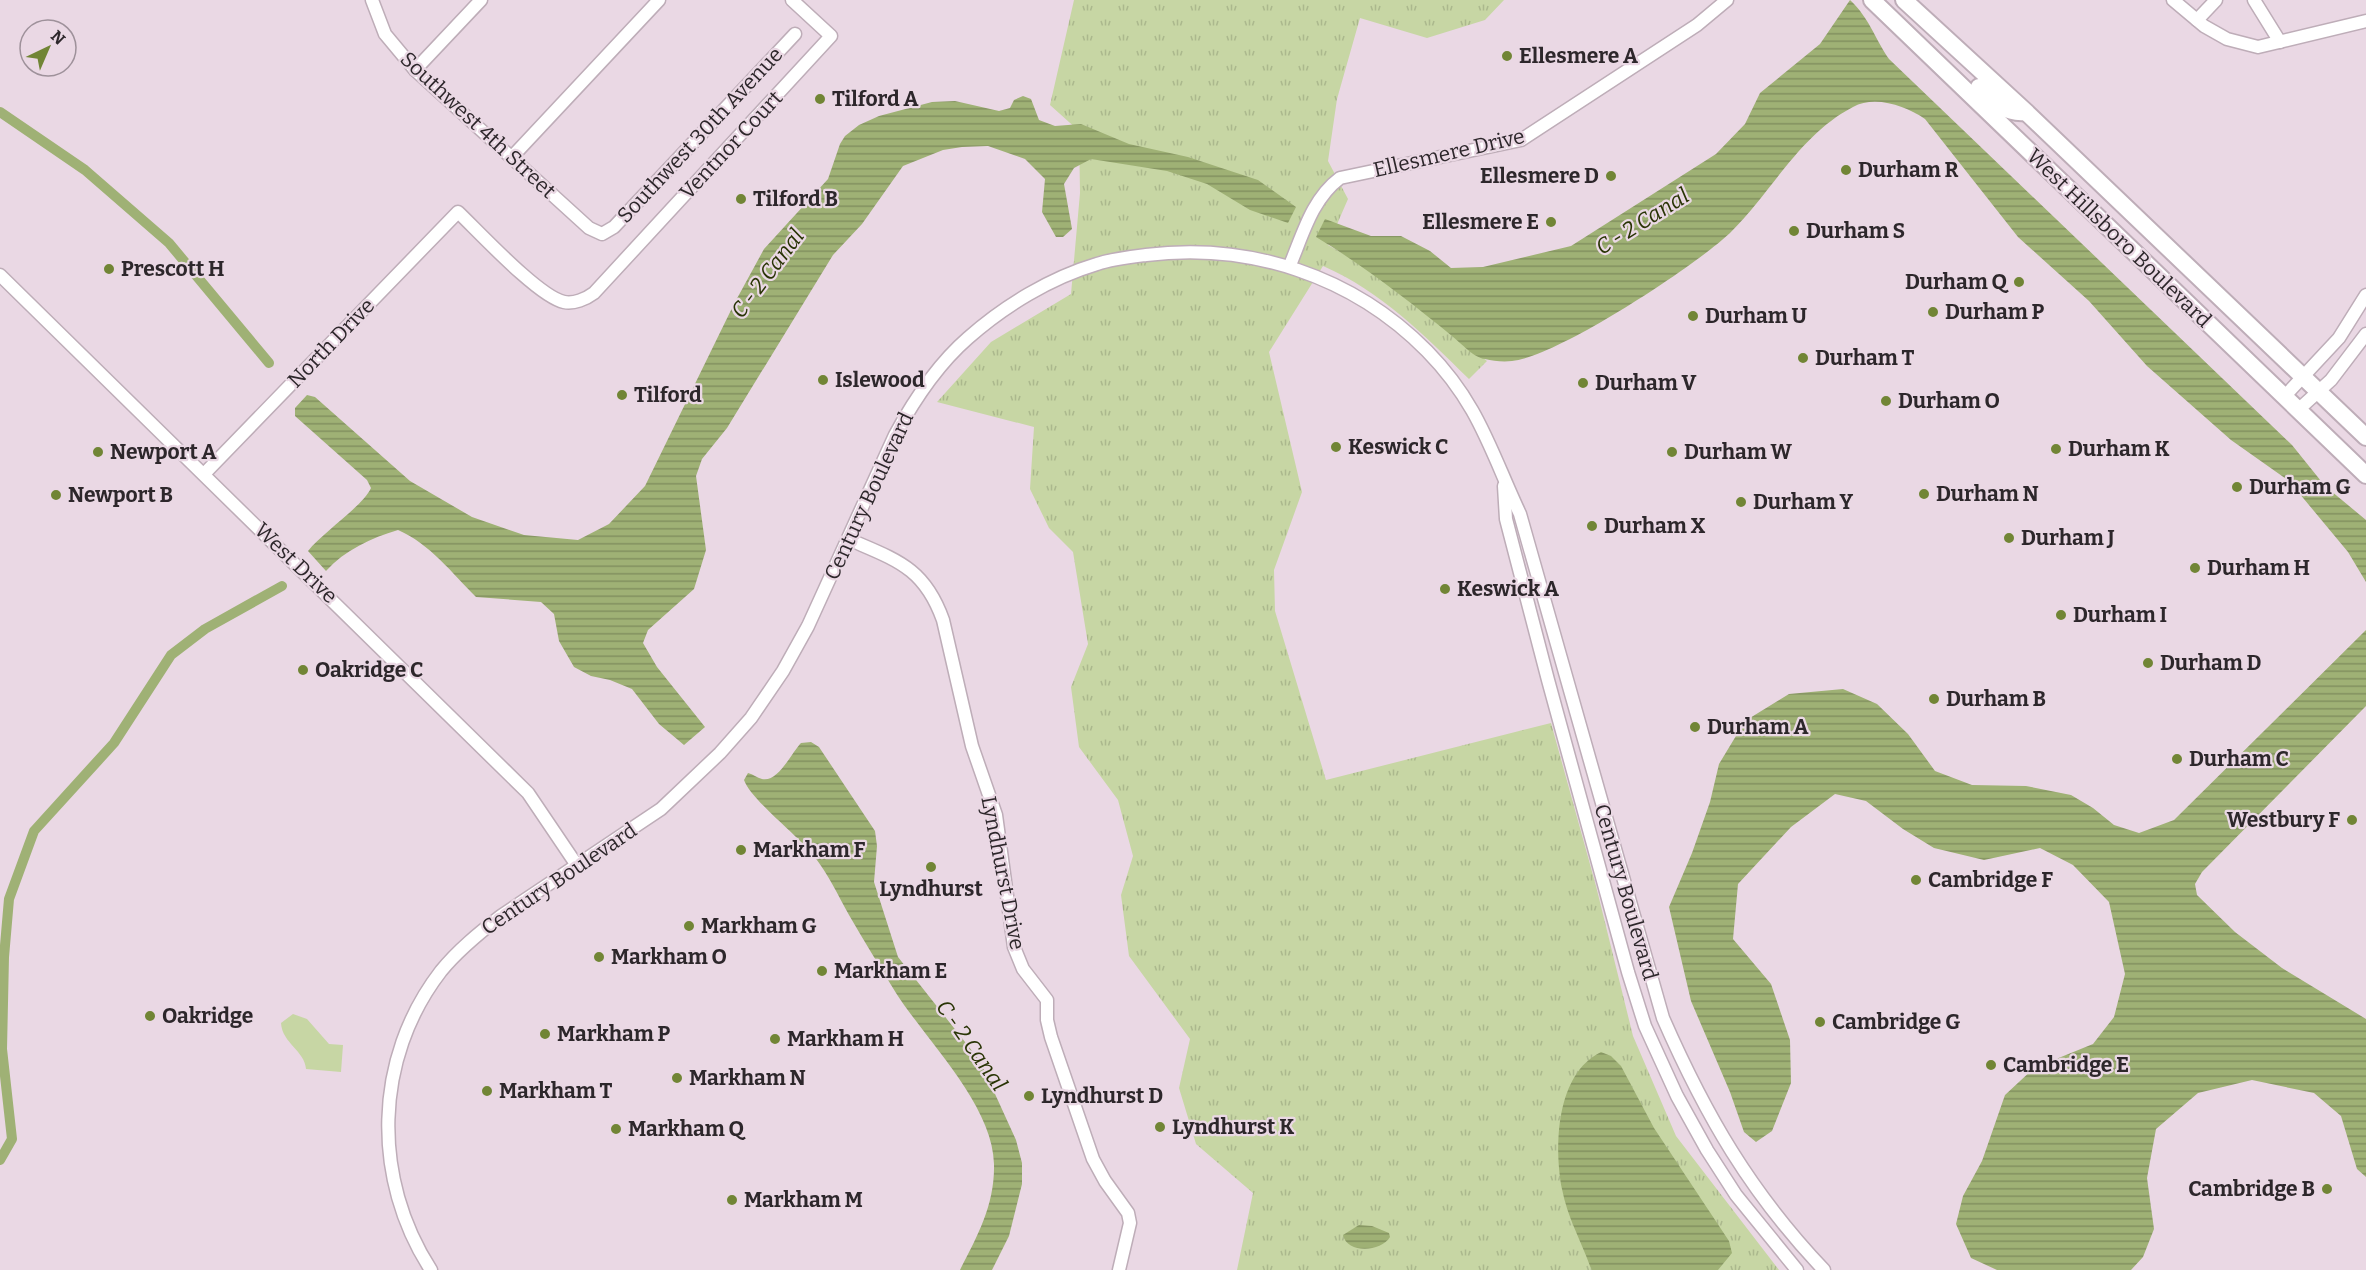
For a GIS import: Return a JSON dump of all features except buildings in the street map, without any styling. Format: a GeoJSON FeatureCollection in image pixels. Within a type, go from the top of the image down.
{"type":"FeatureCollection","features":[{"type":"Feature","properties":{"kind":"main road","name":"West Hillsboro Boulevard"},"geometry":{"type":"LineString","coordinates":[[1872,0],[2366,475]]}},
{"type":"Feature","properties":{"kind":"main road","name":"West Hillsboro Boulevard"},"geometry":{"type":"LineString","coordinates":[[1904,0],[2026,112],[2366,437]]}},
{"type":"Feature","properties":{"kind":"main road"},"geometry":{"type":"LineString","coordinates":[[1958,82],[1973,82],[2001,107],[2013,113],[2026,112]]}},
{"type":"Feature","properties":{"kind":"street","name":"Southwest 4th Street"},"geometry":{"type":"LineString","coordinates":[[372,0],[385,34],[416,70],[589,228],[602,234]]}},
{"type":"Feature","properties":{"kind":"street"},"geometry":{"type":"LineString","coordinates":[[416,70],[481,0]]}},
{"type":"Feature","properties":{"kind":"street"},"geometry":{"type":"LineString","coordinates":[[512,158],[659,0]]}},
{"type":"Feature","properties":{"kind":"street","name":"Ventnor Court"},"geometry":{"type":"LineString","coordinates":[[458,212],[545,294],[566,303],[579,301],[594,293],[831,36],[792,0]]}},
{"type":"Feature","properties":{"kind":"street","name":"Ellesmere Drive"},"geometry":{"type":"LineString","coordinates":[[1290,265],[1316,203],[1327,188],[1340,178],[1521,140],[1698,25],[1727,0]]}},
{"type":"Feature","properties":{"kind":"street"},"geometry":{"type":"LineString","coordinates":[[2173,0],[2197,20],[2227,39],[2258,47],[2366,21]]}},
{"type":"Feature","properties":{"kind":"street"},"geometry":{"type":"LineString","coordinates":[[2197,20],[2216,0]]}},
{"type":"Feature","properties":{"kind":"street"},"geometry":{"type":"LineString","coordinates":[[2254,0],[2280,42]]}},
{"type":"Feature","properties":{"kind":"street","name":"Southwest 30th Avenue"},"geometry":{"type":"LineString","coordinates":[[602,234],[611,231],[795,34]]}},
{"type":"Feature","properties":{"kind":"street","name":"North Drive"},"geometry":{"type":"LineString","coordinates":[[204,474],[458,212]]}},
{"type":"Feature","properties":{"kind":"street","name":"Century Boulevard"},"geometry":{"type":"LineString","coordinates":[[431,1270],[409,1230],[393,1184],[387,1131],[388,1103],[400,1050],[413,1017],[427,992],[456,954],[501,916],[576,864],[625,834],[672,799],[720,753],[751,718],[783,671],[803,635],[895,435],[911,406],[966,340],[1006,308],[1065,276],[1098,263],[1172,252],[1236,255],[1290,265],[1366,301],[1398,324],[1426,350],[1456,384],[1480,421],[1520,514],[1663,1018],[1694,1088],[1723,1141],[1751,1184],[1824,1270]]}},
{"type":"Feature","properties":{"kind":"street","name":"West Drive"},"geometry":{"type":"LineString","coordinates":[[0,275],[528,792],[576,864]]}},
{"type":"Feature","properties":{"kind":"street"},"geometry":{"type":"LineString","coordinates":[[2284,397],[2339,338],[2366,294]]}},
{"type":"Feature","properties":{"kind":"street"},"geometry":{"type":"LineString","coordinates":[[2298,410],[2318,393],[2366,334]]}},
{"type":"Feature","properties":{"kind":"street","name":"Century Boulevard"},"geometry":{"type":"LineString","coordinates":[[1503,478],[1506,519],[1628,972],[1645,1026],[1677,1096],[1707,1150],[1736,1195],[1797,1270]]}},
{"type":"Feature","properties":{"kind":"street","name":"Lyndhurst Drive"},"geometry":{"type":"LineString","coordinates":[[848,539],[913,571],[927,585],[936,601],[943,620],[972,746],[996,815],[1014,947],[1023,969],[1047,1000],[1047,1020],[1052,1037],[1094,1159],[1105,1181],[1128,1214],[1130,1223],[1119,1270]]}},
{"type":"Feature","properties":{"kind":"green space"},"geometry":{"type":"Polygon","coordinates":[[[1074,0],[1504,0],[1485,20],[1427,38],[1360,18],[1337,99],[1328,161],[1348,199],[1328,245],[1361,264],[1487,361],[1469,379],[1419,331],[1383,301],[1344,276],[1323,266],[1269,352],[1302,492],[1274,570],[1275,611],[1326,780],[1551,723],[1596,886],[1633,1036],[1676,1136],[1779,1270],[1237,1270],[1253,1193],[1196,1144],[1179,1088],[1190,1039],[1129,956],[1121,895],[1133,856],[1118,800],[1079,747],[1071,687],[1088,644],[1073,552],[1049,528],[1030,489],[1034,427],[937,402],[991,342],[1071,294],[1080,193],[1079,131],[1050,105],[1074,0]]]}},
{"type":"Feature","properties":{"kind":"green space"},"geometry":{"type":"Polygon","coordinates":[[[293,1014],[307,1019],[329,1044],[343,1045],[341,1072],[306,1069],[302,1057],[282,1030],[281,1023],[293,1014]]]}},
{"type":"Feature","properties":{"kind":"water","name":"C - 2 Canal"},"geometry":{"type":"Polygon","coordinates":[[[1850,0],[1867,21],[1889,59],[2292,445],[2325,486],[2366,520],[2366,582],[2348,552],[2289,481],[2231,440],[2147,366],[2089,301],[2018,237],[1925,119],[1900,106],[1871,102],[1853,107],[1834,119],[1801,148],[1745,217],[1712,248],[1658,287],[1592,327],[1533,356],[1512,361],[1495,361],[1476,356],[1386,284],[1316,237],[1325,219],[1371,236],[1401,236],[1430,251],[1451,268],[1483,267],[1571,246],[1716,154],[1745,124],[1760,93],[1820,44],[1850,0]]]}},
{"type":"Feature","properties":{"kind":"water","name":"C - 2 Canal"},"geometry":{"type":"Polygon","coordinates":[[[1023,96],[1031,99],[1039,120],[1055,126],[1081,124],[1129,144],[1188,157],[1258,180],[1296,207],[1288,223],[1250,210],[1207,184],[1167,171],[1091,159],[1074,168],[1064,184],[1072,229],[1063,237],[1056,237],[1042,212],[1045,179],[1025,159],[988,146],[962,147],[943,150],[903,166],[862,224],[833,255],[727,428],[702,459],[696,476],[706,550],[694,589],[648,630],[643,643],[657,667],[705,727],[684,745],[659,724],[632,689],[610,680],[591,676],[574,667],[559,641],[554,614],[541,602],[476,597],[430,551],[398,530],[359,546],[341,557],[326,571],[308,551],[360,503],[371,488],[367,480],[295,416],[295,408],[307,395],[315,397],[410,481],[472,517],[524,535],[578,540],[609,524],[645,486],[734,304],[764,249],[828,179],[845,136],[859,125],[879,116],[932,102],[955,101],[999,111],[1010,108],[1014,100],[1023,96]]]}},
{"type":"Feature","properties":{"kind":"water"},"geometry":{"type":"Polygon","coordinates":[[[2366,630],[2366,706],[2202,872],[2195,884],[2197,895],[2235,932],[2282,968],[2366,1019],[2366,1177],[2357,1169],[2341,1116],[2314,1093],[2252,1080],[2198,1093],[2156,1129],[2147,1178],[2154,1229],[2143,1257],[2131,1270],[1997,1270],[1971,1258],[1956,1224],[1963,1196],[1982,1161],[2005,1095],[2034,1068],[2093,1044],[2114,1017],[2125,974],[2109,902],[2073,865],[2040,848],[1984,860],[1934,848],[1903,829],[1866,801],[1835,794],[1791,827],[1738,884],[1733,939],[1771,984],[1790,1040],[1791,1083],[1772,1131],[1756,1142],[1744,1132],[1730,1092],[1691,1001],[1669,907],[1710,802],[1719,764],[1745,721],[1789,694],[1843,689],[1877,704],[1908,734],[1935,771],[1972,785],[2026,786],[2071,795],[2093,808],[2114,825],[2139,833],[2174,820],[2366,630]]]}},
{"type":"Feature","properties":{"kind":"water"},"geometry":{"type":"Polygon","coordinates":[[[811,742],[819,747],[875,831],[877,846],[874,882],[898,957],[980,1061],[1016,1140],[1022,1163],[1022,1184],[1009,1236],[992,1270],[960,1270],[979,1232],[992,1193],[994,1164],[991,1142],[982,1119],[956,1074],[896,993],[819,863],[765,807],[744,780],[748,773],[762,779],[774,776],[801,743],[811,742]]]}},
{"type":"Feature","properties":{"kind":"water"},"geometry":{"type":"Polygon","coordinates":[[[1601,1052],[1611,1056],[1621,1066],[1654,1128],[1729,1241],[1732,1253],[1718,1270],[1592,1270],[1564,1199],[1558,1152],[1562,1112],[1567,1093],[1575,1076],[1586,1062],[1601,1052]]]}},
{"type":"Feature","properties":{"kind":"water"},"geometry":{"type":"Polygon","coordinates":[[[1359,1225],[1372,1226],[1389,1233],[1390,1237],[1379,1246],[1357,1248],[1346,1241],[1343,1235],[1359,1225]]]}},
{"type":"Feature","properties":{"kind":"waterway"},"geometry":{"type":"LineString","coordinates":[[0,112],[85,170],[169,243],[269,363]]}},
{"type":"Feature","properties":{"kind":"waterway"},"geometry":{"type":"LineString","coordinates":[[0,1160],[12,1139],[2,1049],[4,957],[9,899],[34,831],[114,743],[171,655],[205,629],[282,586]]}},
{"type":"Feature","properties":{"kind":"place","name":"Ellesmere A"},"geometry":{"type":"Point","coordinates":[1507,56]}},
{"type":"Feature","properties":{"kind":"place","name":"Tilford A"},"geometry":{"type":"Point","coordinates":[820,99]}},
{"type":"Feature","properties":{"kind":"place","name":"Durham R"},"geometry":{"type":"Point","coordinates":[1846,170]}},
{"type":"Feature","properties":{"kind":"place","name":"Ellesmere D"},"geometry":{"type":"Point","coordinates":[1611,176]}},
{"type":"Feature","properties":{"kind":"place","name":"Tilford B"},"geometry":{"type":"Point","coordinates":[741,199]}},
{"type":"Feature","properties":{"kind":"place","name":"Ellesmere E"},"geometry":{"type":"Point","coordinates":[1551,222]}},
{"type":"Feature","properties":{"kind":"place","name":"Durham S"},"geometry":{"type":"Point","coordinates":[1794,231]}},
{"type":"Feature","properties":{"kind":"place","name":"Prescott H"},"geometry":{"type":"Point","coordinates":[109,269]}},
{"type":"Feature","properties":{"kind":"place","name":"Durham Q"},"geometry":{"type":"Point","coordinates":[2019,282]}},
{"type":"Feature","properties":{"kind":"place","name":"Durham P"},"geometry":{"type":"Point","coordinates":[1933,312]}},
{"type":"Feature","properties":{"kind":"place","name":"Durham U"},"geometry":{"type":"Point","coordinates":[1693,316]}},
{"type":"Feature","properties":{"kind":"place","name":"Durham T"},"geometry":{"type":"Point","coordinates":[1803,358]}},
{"type":"Feature","properties":{"kind":"place","name":"Islewood"},"geometry":{"type":"Point","coordinates":[823,380]}},
{"type":"Feature","properties":{"kind":"place","name":"Durham V"},"geometry":{"type":"Point","coordinates":[1583,383]}},
{"type":"Feature","properties":{"kind":"place","name":"Tilford"},"geometry":{"type":"Point","coordinates":[622,395]}},
{"type":"Feature","properties":{"kind":"place","name":"Durham O"},"geometry":{"type":"Point","coordinates":[1886,401]}},
{"type":"Feature","properties":{"kind":"place","name":"Keswick C"},"geometry":{"type":"Point","coordinates":[1336,447]}},
{"type":"Feature","properties":{"kind":"place","name":"Durham K"},"geometry":{"type":"Point","coordinates":[2056,449]}},
{"type":"Feature","properties":{"kind":"place","name":"Newport A"},"geometry":{"type":"Point","coordinates":[98,452]}},
{"type":"Feature","properties":{"kind":"place","name":"Durham W"},"geometry":{"type":"Point","coordinates":[1672,452]}},
{"type":"Feature","properties":{"kind":"place","name":"Durham G"},"geometry":{"type":"Point","coordinates":[2237,487]}},
{"type":"Feature","properties":{"kind":"place","name":"Durham N"},"geometry":{"type":"Point","coordinates":[1924,494]}},
{"type":"Feature","properties":{"kind":"place","name":"Newport B"},"geometry":{"type":"Point","coordinates":[56,495]}},
{"type":"Feature","properties":{"kind":"place","name":"Durham Y"},"geometry":{"type":"Point","coordinates":[1741,502]}},
{"type":"Feature","properties":{"kind":"place","name":"Durham X"},"geometry":{"type":"Point","coordinates":[1592,526]}},
{"type":"Feature","properties":{"kind":"place","name":"Durham J"},"geometry":{"type":"Point","coordinates":[2009,538]}},
{"type":"Feature","properties":{"kind":"place","name":"Durham H"},"geometry":{"type":"Point","coordinates":[2195,568]}},
{"type":"Feature","properties":{"kind":"place","name":"Keswick A"},"geometry":{"type":"Point","coordinates":[1445,589]}},
{"type":"Feature","properties":{"kind":"place","name":"Durham I"},"geometry":{"type":"Point","coordinates":[2061,615]}},
{"type":"Feature","properties":{"kind":"place","name":"Durham D"},"geometry":{"type":"Point","coordinates":[2148,663]}},
{"type":"Feature","properties":{"kind":"place","name":"Oakridge C"},"geometry":{"type":"Point","coordinates":[303,670]}},
{"type":"Feature","properties":{"kind":"place","name":"Durham B"},"geometry":{"type":"Point","coordinates":[1934,699]}},
{"type":"Feature","properties":{"kind":"place","name":"Durham A"},"geometry":{"type":"Point","coordinates":[1695,727]}},
{"type":"Feature","properties":{"kind":"place","name":"Durham C"},"geometry":{"type":"Point","coordinates":[2177,759]}},
{"type":"Feature","properties":{"kind":"place","name":"Westbury F"},"geometry":{"type":"Point","coordinates":[2352,820]}},
{"type":"Feature","properties":{"kind":"place","name":"Markham F"},"geometry":{"type":"Point","coordinates":[741,850]}},
{"type":"Feature","properties":{"kind":"place","name":"Lyndhurst"},"geometry":{"type":"Point","coordinates":[931,867]}},
{"type":"Feature","properties":{"kind":"place","name":"Cambridge F"},"geometry":{"type":"Point","coordinates":[1916,880]}},
{"type":"Feature","properties":{"kind":"place","name":"Markham G"},"geometry":{"type":"Point","coordinates":[689,926]}},
{"type":"Feature","properties":{"kind":"place","name":"Markham O"},"geometry":{"type":"Point","coordinates":[599,957]}},
{"type":"Feature","properties":{"kind":"place","name":"Markham E"},"geometry":{"type":"Point","coordinates":[822,971]}},
{"type":"Feature","properties":{"kind":"place","name":"Oakridge"},"geometry":{"type":"Point","coordinates":[150,1016]}},
{"type":"Feature","properties":{"kind":"place","name":"Cambridge G"},"geometry":{"type":"Point","coordinates":[1820,1022]}},
{"type":"Feature","properties":{"kind":"place","name":"Markham P"},"geometry":{"type":"Point","coordinates":[545,1034]}},
{"type":"Feature","properties":{"kind":"place","name":"Markham H"},"geometry":{"type":"Point","coordinates":[775,1039]}},
{"type":"Feature","properties":{"kind":"place","name":"Cambridge E"},"geometry":{"type":"Point","coordinates":[1991,1065]}},
{"type":"Feature","properties":{"kind":"place","name":"Markham N"},"geometry":{"type":"Point","coordinates":[677,1078]}},
{"type":"Feature","properties":{"kind":"place","name":"Markham T"},"geometry":{"type":"Point","coordinates":[487,1091]}},
{"type":"Feature","properties":{"kind":"place","name":"Lyndhurst D"},"geometry":{"type":"Point","coordinates":[1029,1096]}},
{"type":"Feature","properties":{"kind":"place","name":"Lyndhurst K"},"geometry":{"type":"Point","coordinates":[1160,1127]}},
{"type":"Feature","properties":{"kind":"place","name":"Markham Q"},"geometry":{"type":"Point","coordinates":[616,1129]}},
{"type":"Feature","properties":{"kind":"place","name":"Cambridge B"},"geometry":{"type":"Point","coordinates":[2327,1189]}},
{"type":"Feature","properties":{"kind":"place","name":"Markham M"},"geometry":{"type":"Point","coordinates":[732,1200]}}]}
